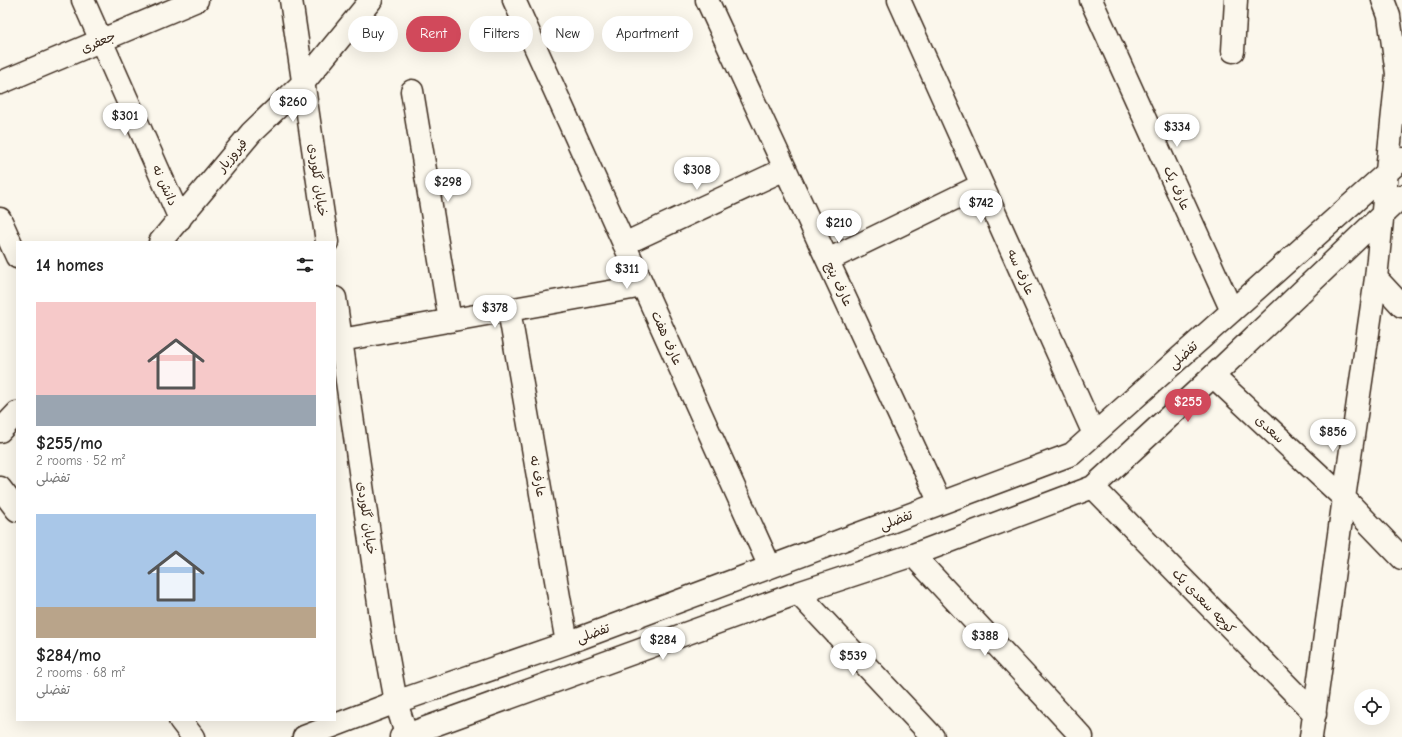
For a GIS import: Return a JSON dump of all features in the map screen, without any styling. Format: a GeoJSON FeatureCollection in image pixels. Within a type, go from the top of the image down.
{"type":"FeatureCollection","features":[{"type":"Feature","properties":{"kind":"street","name":"دانش نه"},"geometry":{"type":"LineString","coordinates":[[83,0],[180,219]]}},
{"type":"Feature","properties":{"kind":"street","name":"جعفری"},"geometry":{"type":"LineString","coordinates":[[0,83],[197,0]]}},
{"type":"Feature","properties":{"kind":"street","name":"خیابان گلوردی"},"geometry":{"type":"LineString","coordinates":[[292,0],[327,241]]}},
{"type":"Feature","properties":{"kind":"street","name":"فیروزیار"},"geometry":{"type":"LineString","coordinates":[[161,241],[251,132],[304,82],[371,0]]}},
{"type":"Feature","properties":{"kind":"street","name":"عارف هفت"},"geometry":{"type":"LineString","coordinates":[[514,0],[770,567]]}},
{"type":"Feature","properties":{"kind":"street","name":"عارف پنج"},"geometry":{"type":"LineString","coordinates":[[707,0],[940,503]]}},
{"type":"Feature","properties":{"kind":"street","name":"عارف سه"},"geometry":{"type":"LineString","coordinates":[[899,0],[1094,434]]}},
{"type":"Feature","properties":{"kind":"street","name":"عارف یک"},"geometry":{"type":"LineString","coordinates":[[1091,0],[1232,311]]}},
{"type":"Feature","properties":{"kind":"street"},"geometry":{"type":"LineString","coordinates":[[1232,51],[1236,0]]}},
{"type":"Feature","properties":{"kind":"street"},"geometry":{"type":"LineString","coordinates":[[1311,737],[1376,278],[1382,215],[1394,166],[1397,74],[1389,16],[1383,0]]}},
{"type":"Feature","properties":{"kind":"street"},"geometry":{"type":"LineString","coordinates":[[412,91],[450,320]]}},
{"type":"Feature","properties":{"kind":"street","name":"تفضلی"},"geometry":{"type":"LineString","coordinates":[[304,737],[396,702],[567,643],[1072,454],[1394,166]]}},
{"type":"Feature","properties":{"kind":"street"},"geometry":{"type":"LineString","coordinates":[[624,244],[785,169]]}},
{"type":"Feature","properties":{"kind":"street"},"geometry":{"type":"LineString","coordinates":[[828,260],[982,185]]}},
{"type":"Feature","properties":{"kind":"street"},"geometry":{"type":"LineString","coordinates":[[405,736],[798,593],[913,555],[1093,487],[1213,376],[1402,196]]}},
{"type":"Feature","properties":{"kind":"street"},"geometry":{"type":"LineString","coordinates":[[0,219],[16,255]]}},
{"type":"Feature","properties":{"kind":"street"},"geometry":{"type":"LineString","coordinates":[[1376,278],[1402,306]]}},
{"type":"Feature","properties":{"kind":"street"},"geometry":{"type":"LineString","coordinates":[[341,340],[643,286]]}},
{"type":"Feature","properties":{"kind":"street","name":"خیابان گلوردی"},"geometry":{"type":"LineString","coordinates":[[336,305],[382,623],[396,702],[405,736]]}},
{"type":"Feature","properties":{"kind":"street","name":"عارف نه"},"geometry":{"type":"LineString","coordinates":[[509,310],[567,643]]}},
{"type":"Feature","properties":{"kind":"street","name":"سعدی"},"geometry":{"type":"LineString","coordinates":[[1213,376],[1344,498],[1402,558]]}},
{"type":"Feature","properties":{"kind":"street"},"geometry":{"type":"LineString","coordinates":[[0,431],[16,414]]}},
{"type":"Feature","properties":{"kind":"street","name":"کوچه سعدی یک"},"geometry":{"type":"LineString","coordinates":[[1093,487],[1315,714]]}},
{"type":"Feature","properties":{"kind":"street"},"geometry":{"type":"LineString","coordinates":[[0,488],[16,509]]}},
{"type":"Feature","properties":{"kind":"street"},"geometry":{"type":"LineString","coordinates":[[913,555],[1082,737]]}},
{"type":"Feature","properties":{"kind":"street"},"geometry":{"type":"LineString","coordinates":[[798,593],[933,737]]}},
{"type":"Feature","properties":{"kind":"street"},"geometry":{"type":"LineString","coordinates":[[181,721],[193,737]]}}]}
